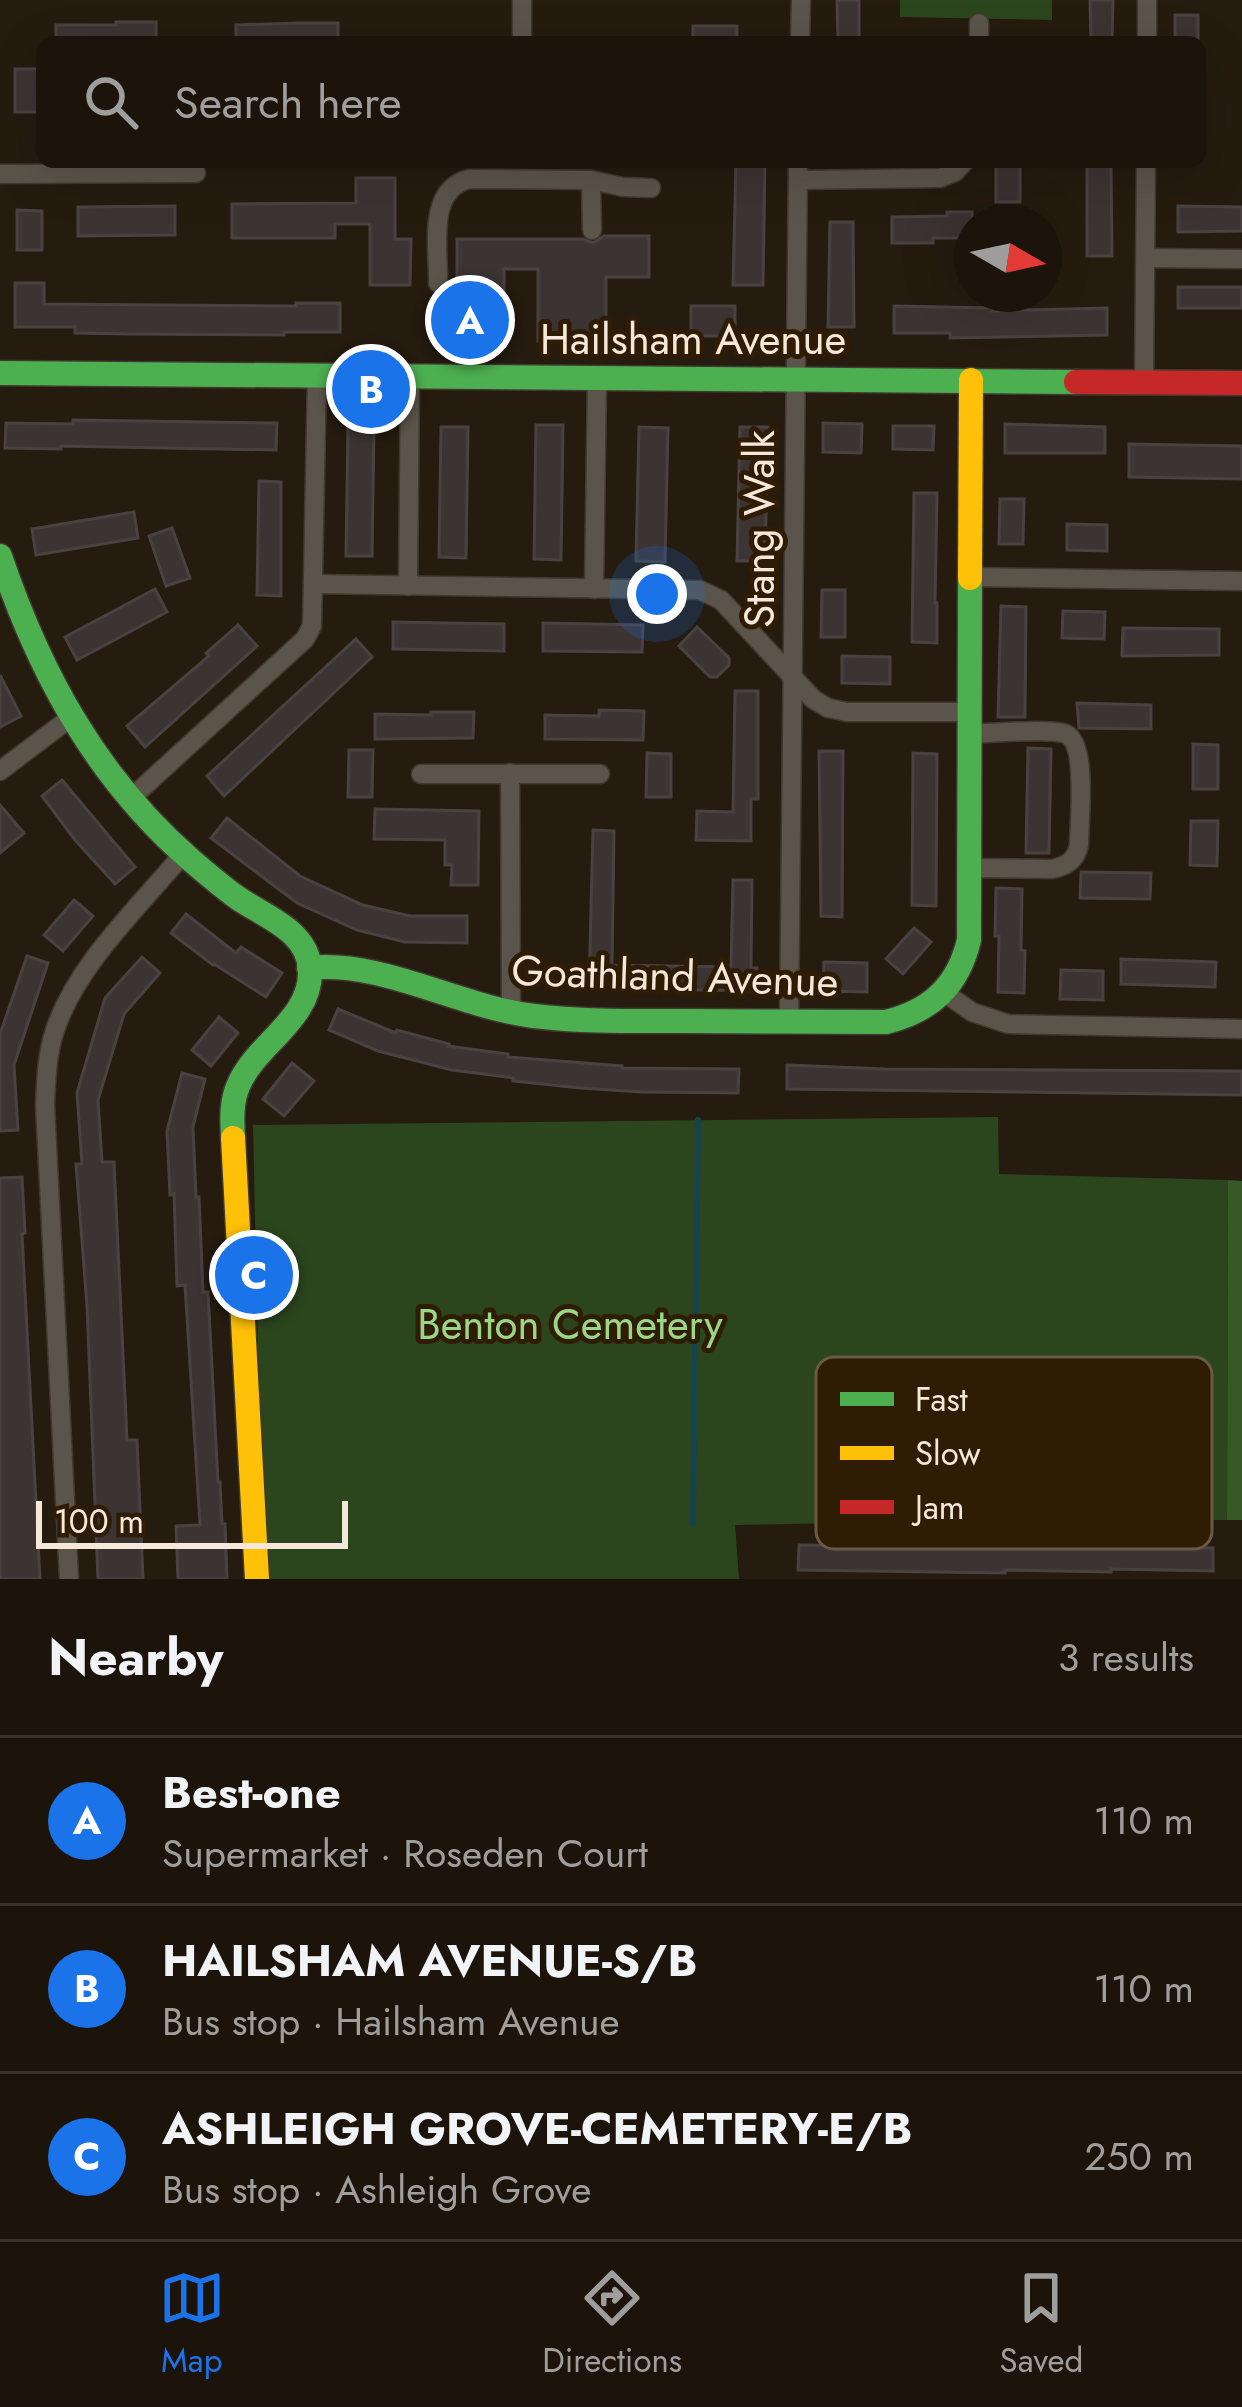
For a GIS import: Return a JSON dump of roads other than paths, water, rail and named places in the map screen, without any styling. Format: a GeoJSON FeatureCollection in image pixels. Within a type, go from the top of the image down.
{"type":"FeatureCollection","features":[{"type":"Feature","properties":{"kind":"street"},"geometry":{"type":"LineString","coordinates":[[522,0],[522,36]]}},
{"type":"Feature","properties":{"kind":"street"},"geometry":{"type":"LineString","coordinates":[[800,36],[801,0]]}},
{"type":"Feature","properties":{"kind":"street"},"geometry":{"type":"LineString","coordinates":[[1147,0],[1147,36]]}},
{"type":"Feature","properties":{"kind":"street"},"geometry":{"type":"LineString","coordinates":[[798,171],[930,179],[949,176],[958,168]]}},
{"type":"Feature","properties":{"kind":"street"},"geometry":{"type":"LineString","coordinates":[[1144,381],[1146,168]]}},
{"type":"Feature","properties":{"kind":"street"},"geometry":{"type":"LineString","coordinates":[[438,283],[440,205],[450,187],[469,178],[521,170],[623,188],[651,188]]}},
{"type":"Feature","properties":{"kind":"street","name":"Stang Walk"},"geometry":{"type":"LineString","coordinates":[[789,1022],[798,171]]}},
{"type":"Feature","properties":{"kind":"street"},"geometry":{"type":"LineString","coordinates":[[0,174],[196,173]]}},
{"type":"Feature","properties":{"kind":"street"},"geometry":{"type":"LineString","coordinates":[[591,180],[592,230]]}},
{"type":"Feature","properties":{"kind":"street"},"geometry":{"type":"LineString","coordinates":[[1146,258],[1242,259]]}},
{"type":"Feature","properties":{"kind":"street","name":"Hailsham Avenue"},"geometry":{"type":"LineString","coordinates":[[0,373],[1242,383]]}},
{"type":"Feature","properties":{"kind":"street"},"geometry":{"type":"LineString","coordinates":[[130,800],[304,639],[314,616],[317,374]]}},
{"type":"Feature","properties":{"kind":"street"},"geometry":{"type":"LineString","coordinates":[[408,586],[410,376]]}},
{"type":"Feature","properties":{"kind":"street"},"geometry":{"type":"LineString","coordinates":[[594,590],[597,378]]}},
{"type":"Feature","properties":{"kind":"street"},"geometry":{"type":"LineString","coordinates":[[971,380],[969,940],[961,969],[945,993],[972,1012],[1008,1024],[1242,1028]]}},
{"type":"Feature","properties":{"kind":"street"},"geometry":{"type":"LineString","coordinates":[[1,564],[41,663],[70,718],[130,800],[183,854],[290,933],[305,950],[309,968],[304,998],[243,1076],[232,1113],[257,1579]]}},
{"type":"Feature","properties":{"kind":"street"},"geometry":{"type":"LineString","coordinates":[[971,578],[1242,580]]}},
{"type":"Feature","properties":{"kind":"street"},"geometry":{"type":"LineString","coordinates":[[314,584],[700,590],[715,595],[820,705],[837,711],[1063,733],[1076,744],[1080,758],[1075,857],[1052,868],[969,868]]}},
{"type":"Feature","properties":{"kind":"street"},"geometry":{"type":"LineString","coordinates":[[0,771],[70,718]]}},
{"type":"Feature","properties":{"kind":"street"},"geometry":{"type":"LineString","coordinates":[[510,773],[511,1012]]}},
{"type":"Feature","properties":{"kind":"street"},"geometry":{"type":"LineString","coordinates":[[421,774],[600,774]]}},
{"type":"Feature","properties":{"kind":"street"},"geometry":{"type":"LineString","coordinates":[[69,1579],[45,1105],[49,1056],[78,982],[183,854]]}},
{"type":"Feature","properties":{"kind":"street","name":"Goathland Avenue"},"geometry":{"type":"LineString","coordinates":[[309,968],[358,968],[479,1005],[590,1020],[869,1022],[900,1019],[925,1009],[945,993]]}},
{"type":"Feature","properties":{"kind":"waterway"},"geometry":{"type":"LineString","coordinates":[[693,1524],[698,1120]]}},
{"type":"Feature","properties":{"kind":"place","name":"Best-one"},"geometry":{"type":"Point","coordinates":[470,320]}},
{"type":"Feature","properties":{"kind":"place","name":"HAILSHAM AVENUE-S/B"},"geometry":{"type":"Point","coordinates":[371,389]}},
{"type":"Feature","properties":{"kind":"place","name":"ASHLEIGH GROVE-CEMETERY-E/B"},"geometry":{"type":"Point","coordinates":[254,1275]}},
{"type":"Feature","properties":{"kind":"park label","name":"Benton Cemetery"},"geometry":{"type":"Point","coordinates":[570,1324]}}]}
